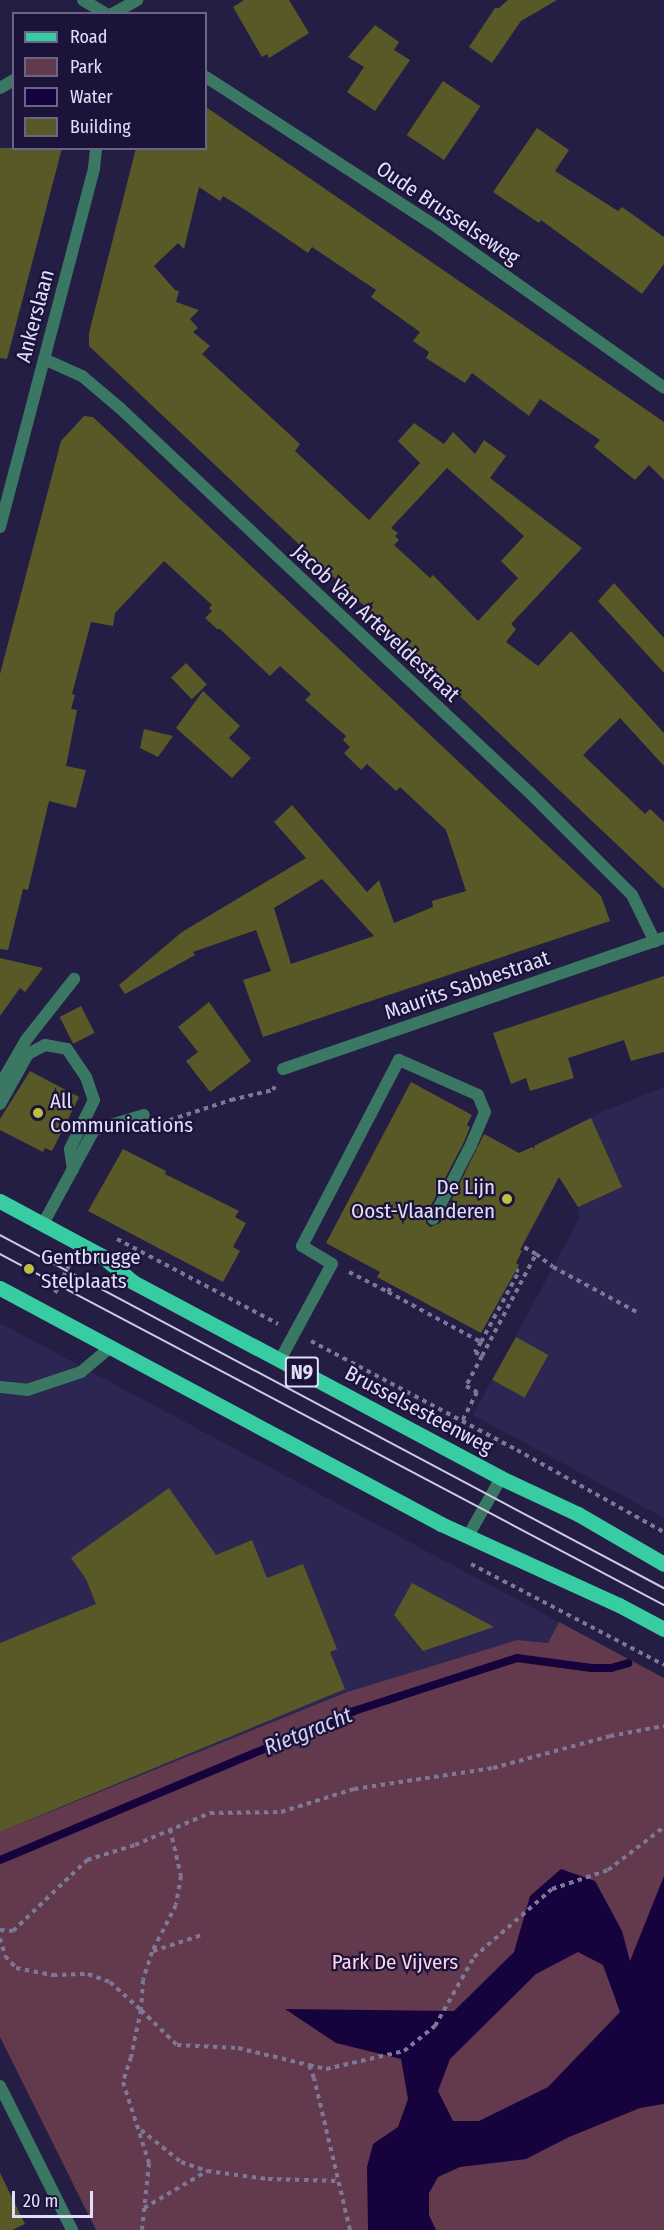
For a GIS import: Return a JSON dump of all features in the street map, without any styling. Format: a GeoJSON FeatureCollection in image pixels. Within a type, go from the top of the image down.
{"type":"FeatureCollection","features":[{"type":"Feature","properties":{"kind":"main road","name":"Brusselsesteenweg"},"geometry":{"type":"LineString","coordinates":[[0,1201],[102,1256],[133,1282],[501,1478],[578,1514],[664,1564]]}},
{"type":"Feature","properties":{"kind":"main road"},"geometry":{"type":"LineString","coordinates":[[0,1288],[468,1536],[619,1605],[664,1629]]}},
{"type":"Feature","properties":{"kind":"street"},"geometry":{"type":"LineString","coordinates":[[83,0],[103,12]]}},
{"type":"Feature","properties":{"kind":"street"},"geometry":{"type":"LineString","coordinates":[[116,12],[137,0]]}},
{"type":"Feature","properties":{"kind":"street","name":"Oude Brusselseweg"},"geometry":{"type":"LineString","coordinates":[[207,78],[437,227],[664,388]]}},
{"type":"Feature","properties":{"kind":"street","name":"Ankerslaan"},"geometry":{"type":"LineString","coordinates":[[0,527],[94,168],[96,150]]}},
{"type":"Feature","properties":{"kind":"street","name":"Jacob Van Arteveldestraat"},"geometry":{"type":"LineString","coordinates":[[44,359],[82,376],[121,409],[531,794],[632,895],[659,940]]}},
{"type":"Feature","properties":{"kind":"street","name":"Maurits Sabbestraat"},"geometry":{"type":"LineString","coordinates":[[283,1069],[659,940]]}},
{"type":"Feature","properties":{"kind":"street"},"geometry":{"type":"LineString","coordinates":[[0,1086],[26,1040],[74,979]]}},
{"type":"Feature","properties":{"kind":"street"},"geometry":{"type":"LineString","coordinates":[[0,1104],[28,1054],[45,1045],[67,1049],[86,1077],[94,1100],[70,1149],[74,1170]]}},
{"type":"Feature","properties":{"kind":"street"},"geometry":{"type":"LineString","coordinates":[[280,1360],[332,1264],[302,1246],[399,1060],[478,1095],[485,1112],[471,1145],[432,1219]]}},
{"type":"Feature","properties":{"kind":"street"},"geometry":{"type":"LineString","coordinates":[[43,1224],[94,1130],[144,1115]]}},
{"type":"Feature","properties":{"kind":"street"},"geometry":{"type":"LineString","coordinates":[[0,1387],[27,1390],[81,1372],[111,1347]]}},
{"type":"Feature","properties":{"kind":"street"},"geometry":{"type":"LineString","coordinates":[[468,1536],[501,1478]]}},
{"type":"Feature","properties":{"kind":"street"},"geometry":{"type":"LineString","coordinates":[[0,2086],[72,2230]]}},
{"type":"Feature","properties":{"kind":"path"},"geometry":{"type":"LineString","coordinates":[[157,1125],[231,1100],[273,1090],[283,1069]]}},
{"type":"Feature","properties":{"kind":"path"},"geometry":{"type":"LineString","coordinates":[[110,1235],[462,1421],[664,1532]]}},
{"type":"Feature","properties":{"kind":"path"},"geometry":{"type":"LineString","coordinates":[[522,1246],[553,1267],[638,1312]]}},
{"type":"Feature","properties":{"kind":"path"},"geometry":{"type":"LineString","coordinates":[[462,1421],[477,1392],[466,1386],[536,1254]]}},
{"type":"Feature","properties":{"kind":"path"},"geometry":{"type":"LineString","coordinates":[[45,1290],[54,1295],[74,1256]]}},
{"type":"Feature","properties":{"kind":"path"},"geometry":{"type":"LineString","coordinates":[[332,1264],[481,1342]]}},
{"type":"Feature","properties":{"kind":"path"},"geometry":{"type":"LineString","coordinates":[[482,1356],[475,1352],[519,1271],[516,1270]]}},
{"type":"Feature","properties":{"kind":"path"},"geometry":{"type":"LineString","coordinates":[[388,1292],[392,1285]]}},
{"type":"Feature","properties":{"kind":"path"},"geometry":{"type":"LineString","coordinates":[[0,1930],[12,1931],[87,1860],[135,1845],[170,1828],[210,1813],[281,1812],[354,1789],[493,1768],[610,1737],[664,1726]]}},
{"type":"Feature","properties":{"kind":"path"},"geometry":{"type":"LineString","coordinates":[[0,1938],[5,1956],[16,1968],[53,1975],[88,1974],[110,1982],[177,2045],[238,2048],[326,2069],[404,2051],[435,2026],[458,1989],[474,1957],[552,1889],[608,1870],[664,1827]]}},
{"type":"Feature","properties":{"kind":"path"},"geometry":{"type":"LineString","coordinates":[[142,2230],[149,2163],[140,2129],[123,2082],[141,2010],[143,1980],[152,1952],[176,1905],[181,1876],[170,1828]]}},
{"type":"Feature","properties":{"kind":"path"},"geometry":{"type":"LineString","coordinates":[[152,1952],[202,1935]]}},
{"type":"Feature","properties":{"kind":"path"},"geometry":{"type":"LineString","coordinates":[[309,2065],[350,2230]]}},
{"type":"Feature","properties":{"kind":"path"},"geometry":{"type":"LineString","coordinates":[[140,2129],[181,2162],[207,2171],[267,2179],[338,2181]]}},
{"type":"Feature","properties":{"kind":"path"},"geometry":{"type":"LineString","coordinates":[[143,2209],[207,2171]]}},
{"type":"Feature","properties":{"kind":"shaded area"},"geometry":{"type":"Polygon","coordinates":[[[664,1087],[664,1518],[473,1415],[579,1219],[578,1207],[537,1144],[606,1110],[664,1087]]]}},
{"type":"Feature","properties":{"kind":"shaded area"},"geometry":{"type":"Polygon","coordinates":[[[0,1323],[559,1622],[548,1643],[517,1640],[347,1692],[0,1832],[0,1323]]]}},
{"type":"Feature","properties":{"kind":"green space","name":"Park De Vijvers"},"geometry":{"type":"Polygon","coordinates":[[[559,1622],[664,1678],[664,2230],[96,2230],[0,2037],[0,1832],[347,1692],[517,1640],[548,1643],[559,1622]]]}},
{"type":"Feature","properties":{"kind":"water"},"geometry":{"type":"Polygon","coordinates":[[[561,1869],[595,1881],[622,1931],[630,1961],[664,1876],[664,2104],[640,2108],[569,2137],[526,2159],[460,2167],[438,2177],[429,2193],[429,2215],[436,2230],[368,2230],[367,2167],[373,2144],[398,2127],[408,2099],[401,2059],[336,2043],[285,2009],[454,2011],[514,1952],[530,1896],[561,1869]],[[578,1952],[536,1974],[450,2059],[438,2091],[453,2121],[479,2121],[548,2087],[620,2012],[603,1965],[578,1952]]]}},
{"type":"Feature","properties":{"kind":"building"},"geometry":{"type":"Polygon","coordinates":[[[244,0],[289,0],[309,33],[269,58],[267,54],[262,57],[233,7],[244,0]]]}},
{"type":"Feature","properties":{"kind":"building"},"geometry":{"type":"Polygon","coordinates":[[[508,0],[557,0],[521,21],[492,63],[469,47],[495,8],[499,8],[508,0]]]}},
{"type":"Feature","properties":{"kind":"building"},"geometry":{"type":"Polygon","coordinates":[[[375,25],[399,42],[394,50],[410,60],[375,111],[347,92],[364,67],[348,57],[375,25]]]}},
{"type":"Feature","properties":{"kind":"building"},"geometry":{"type":"Polygon","coordinates":[[[443,81],[480,106],[444,160],[407,135],[443,81]]]}},
{"type":"Feature","properties":{"kind":"building"},"geometry":{"type":"Polygon","coordinates":[[[207,108],[664,422],[664,480],[649,465],[635,480],[594,447],[600,440],[540,399],[529,416],[472,373],[465,383],[426,358],[429,352],[413,341],[420,332],[371,297],[376,290],[312,247],[308,253],[223,196],[220,201],[199,187],[184,249],[178,243],[154,266],[175,290],[179,291],[176,302],[199,310],[190,319],[198,328],[193,332],[210,346],[202,354],[300,444],[295,451],[369,520],[420,463],[398,441],[414,423],[444,444],[453,432],[475,454],[484,440],[506,456],[490,478],[582,548],[511,624],[516,629],[506,642],[538,666],[571,631],[664,733],[664,766],[620,718],[583,755],[645,814],[650,809],[664,822],[664,889],[89,346],[89,333],[135,150],[207,150],[207,108]],[[447,468],[391,528],[398,533],[395,536],[399,540],[394,545],[430,578],[433,575],[478,621],[518,578],[501,561],[524,536],[447,468]]]}},
{"type":"Feature","properties":{"kind":"building"},"geometry":{"type":"Polygon","coordinates":[[[537,128],[569,150],[555,171],[618,211],[622,207],[664,237],[664,264],[642,294],[541,220],[539,223],[493,192],[537,128]]]}},
{"type":"Feature","properties":{"kind":"building"},"geometry":{"type":"Polygon","coordinates":[[[0,148],[61,150],[7,359],[0,358],[0,148]]]}},
{"type":"Feature","properties":{"kind":"building"},"geometry":{"type":"Polygon","coordinates":[[[84,416],[93,417],[601,896],[610,921],[263,1037],[243,980],[271,971],[256,930],[193,952],[195,955],[125,994],[119,985],[182,932],[306,858],[274,822],[292,805],[367,892],[379,880],[394,923],[433,907],[432,901],[466,891],[446,830],[400,787],[396,791],[367,764],[361,770],[344,753],[350,747],[343,740],[346,736],[305,700],[311,694],[280,666],[270,676],[220,629],[217,629],[205,618],[212,611],[209,608],[212,605],[164,561],[115,613],[113,626],[91,622],[72,694],[75,695],[71,709],[77,710],[66,766],[86,770],[76,808],[49,801],[28,890],[23,889],[8,950],[0,949],[0,674],[61,441],[84,416]],[[322,879],[274,908],[291,964],[374,936],[322,879]]]}},
{"type":"Feature","properties":{"kind":"building"},"geometry":{"type":"Polygon","coordinates":[[[614,583],[664,638],[664,673],[598,601],[614,583]]]}},
{"type":"Feature","properties":{"kind":"building"},"geometry":{"type":"Polygon","coordinates":[[[186,663],[207,685],[192,699],[171,678],[186,663]]]}},
{"type":"Feature","properties":{"kind":"building"},"geometry":{"type":"Polygon","coordinates":[[[203,691],[240,726],[229,738],[251,758],[232,778],[176,728],[203,691]]]}},
{"type":"Feature","properties":{"kind":"building"},"geometry":{"type":"Polygon","coordinates":[[[144,729],[173,736],[158,757],[140,748],[144,729]]]}},
{"type":"Feature","properties":{"kind":"building"},"geometry":{"type":"Polygon","coordinates":[[[0,958],[43,968],[25,992],[20,988],[0,1016],[0,958]]]}},
{"type":"Feature","properties":{"kind":"building"},"geometry":{"type":"Polygon","coordinates":[[[664,976],[664,1052],[631,1061],[624,1040],[568,1058],[574,1078],[530,1091],[526,1078],[511,1084],[493,1033],[664,976]]]}},
{"type":"Feature","properties":{"kind":"building"},"geometry":{"type":"Polygon","coordinates":[[[209,1002],[251,1061],[210,1092],[186,1061],[198,1052],[178,1027],[209,1002]]]}},
{"type":"Feature","properties":{"kind":"building"},"geometry":{"type":"Polygon","coordinates":[[[81,1006],[95,1033],[73,1044],[60,1017],[81,1006]]]}},
{"type":"Feature","properties":{"kind":"building","name":"All Communications"},"geometry":{"type":"Polygon","coordinates":[[[30,1071],[79,1097],[52,1151],[45,1148],[43,1152],[0,1130],[0,1119],[30,1071]]]}},
{"type":"Feature","properties":{"kind":"building","name":"De Lijn Oost-Vlaanderen"},"geometry":{"type":"Polygon","coordinates":[[[411,1082],[472,1115],[467,1125],[470,1127],[464,1142],[426,1215],[426,1223],[430,1227],[440,1223],[484,1134],[519,1153],[532,1147],[535,1149],[534,1146],[591,1118],[622,1187],[578,1207],[559,1177],[520,1250],[522,1251],[516,1263],[519,1265],[481,1333],[377,1277],[380,1272],[326,1243],[411,1082]]]}},
{"type":"Feature","properties":{"kind":"building"},"geometry":{"type":"Polygon","coordinates":[[[123,1149],[166,1171],[165,1174],[239,1211],[235,1217],[246,1223],[233,1247],[240,1251],[223,1282],[88,1211],[123,1149]]]}},
{"type":"Feature","properties":{"kind":"building"},"geometry":{"type":"Polygon","coordinates":[[[516,1337],[548,1355],[525,1398],[492,1380],[516,1337]]]}},
{"type":"Feature","properties":{"kind":"building"},"geometry":{"type":"Polygon","coordinates":[[[169,1488],[216,1555],[252,1540],[267,1578],[303,1564],[337,1649],[330,1652],[345,1689],[0,1832],[0,1643],[96,1604],[86,1579],[71,1558],[169,1488]]]}},
{"type":"Feature","properties":{"kind":"building"},"geometry":{"type":"Polygon","coordinates":[[[412,1583],[494,1627],[423,1651],[394,1615],[412,1583]]]}},
{"type":"Feature","properties":{"kind":"building"},"geometry":{"type":"Polygon","coordinates":[[[0,2173],[25,2224],[12,2230],[0,2230],[0,2173]]]}},
{"type":"Feature","properties":{"kind":"waterway","name":"Rietgracht"},"geometry":{"type":"LineString","coordinates":[[0,1860],[354,1711],[517,1658],[591,1668],[611,1668],[628,1663]]}},
{"type":"Feature","properties":{"kind":"tram line"},"geometry":{"type":"LineString","coordinates":[[0,1235],[664,1588]]}},
{"type":"Feature","properties":{"kind":"tram line"},"geometry":{"type":"LineString","coordinates":[[0,1254],[664,1605]]}},
{"type":"Feature","properties":{"kind":"place","name":"All Communications"},"geometry":{"type":"Point","coordinates":[38,1113]}},
{"type":"Feature","properties":{"kind":"place","name":"De Lijn Oost-Vlaanderen"},"geometry":{"type":"Point","coordinates":[507,1199]}},
{"type":"Feature","properties":{"kind":"place","name":"Gentbrugge Stelplaats"},"geometry":{"type":"Point","coordinates":[29,1269]}}]}
